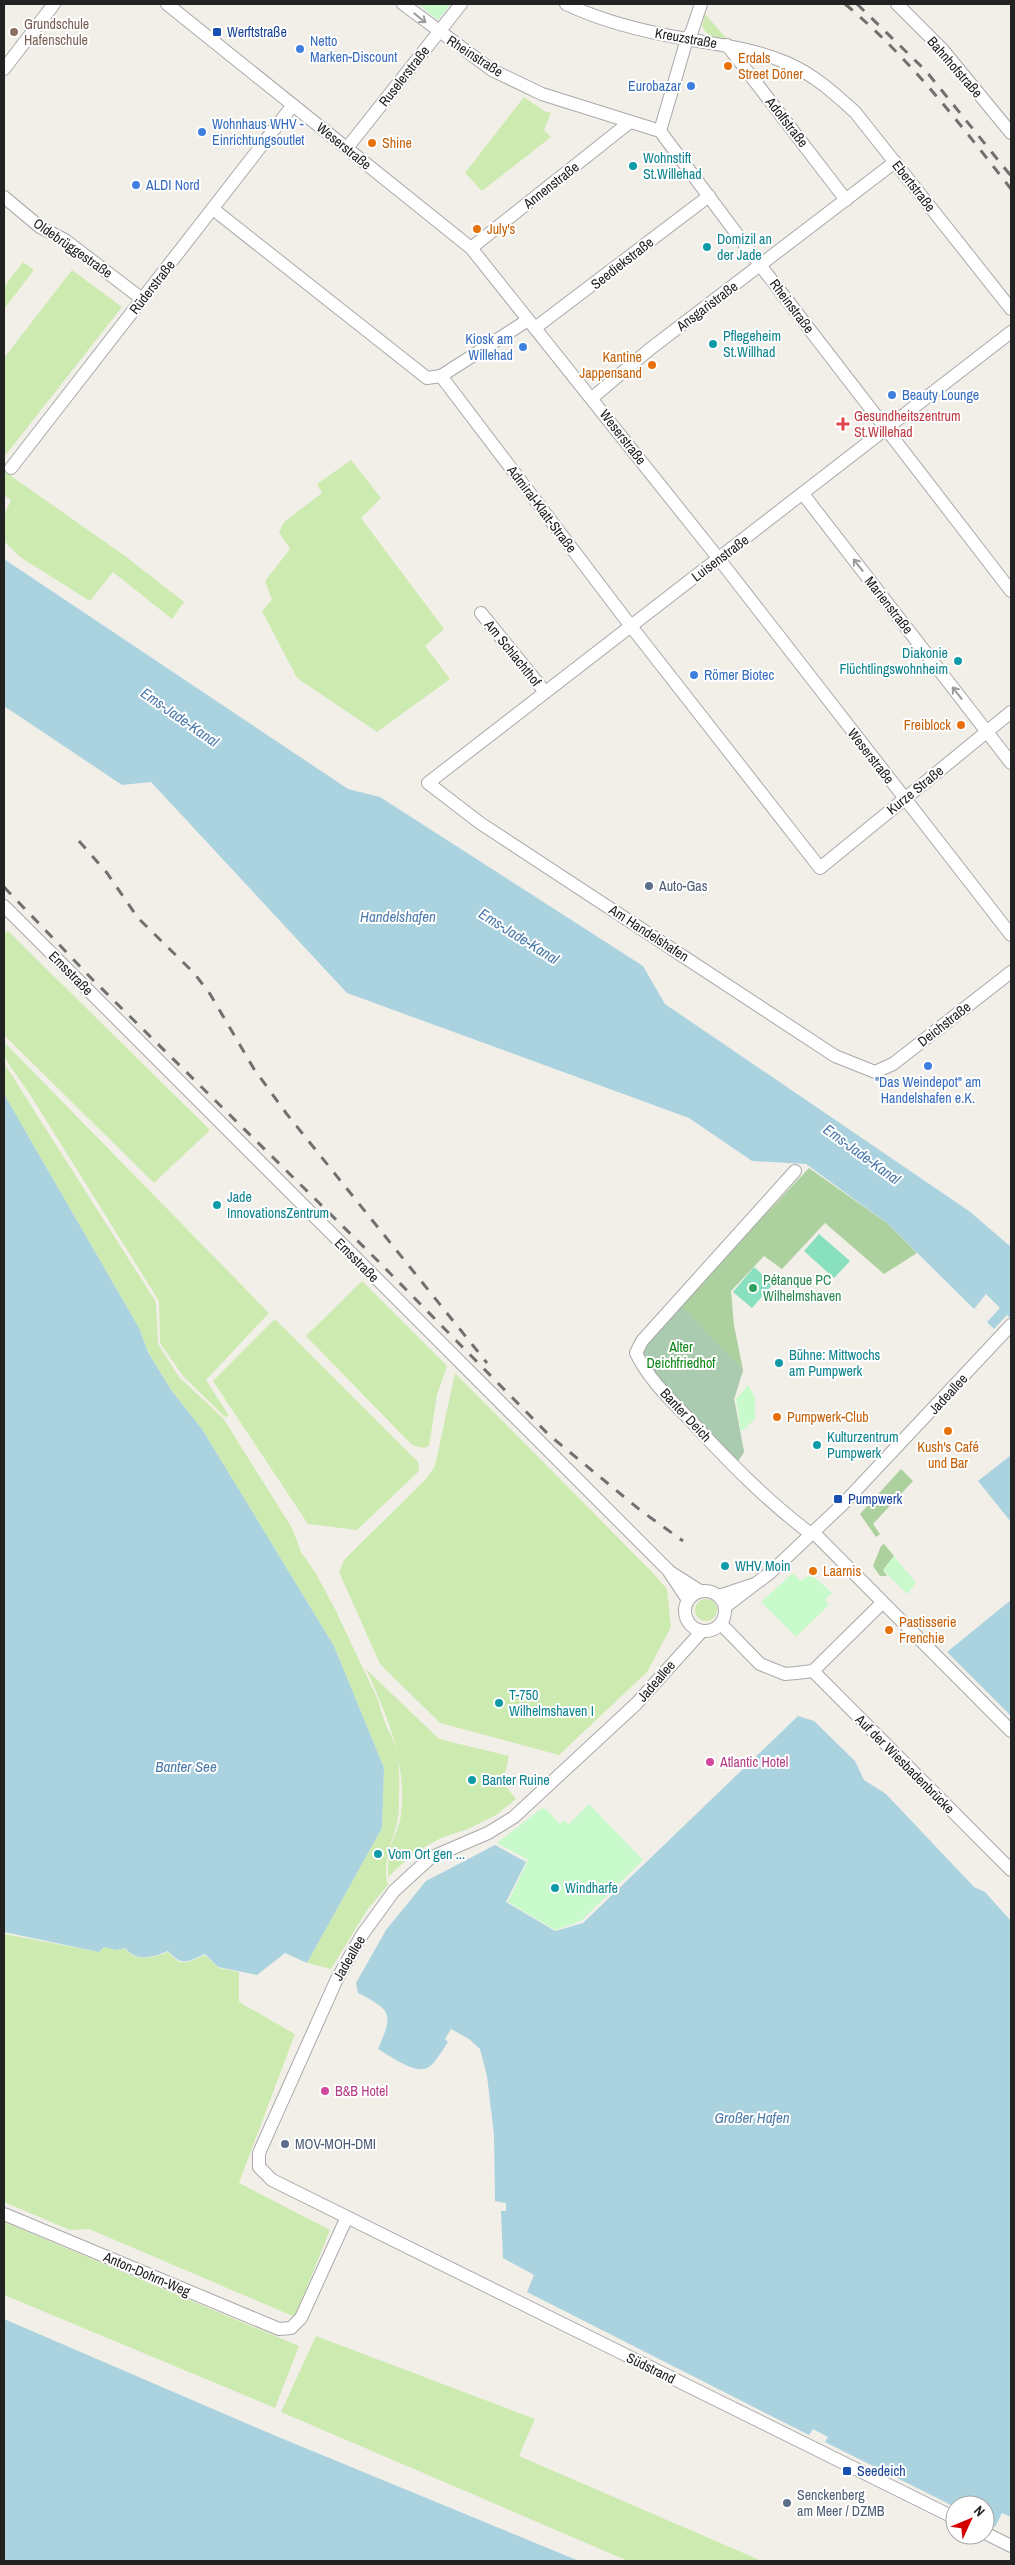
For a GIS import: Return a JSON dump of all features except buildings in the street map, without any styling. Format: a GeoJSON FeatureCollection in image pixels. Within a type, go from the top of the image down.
{"type":"FeatureCollection","features":[{"type":"Feature","properties":{"kind":"street"},"geometry":{"type":"LineString","coordinates":[[4,69],[54,4]]}},
{"type":"Feature","properties":{"kind":"street","name":"Weserstraße"},"geometry":{"type":"LineString","coordinates":[[167,4],[471,248],[719,558],[1011,935]]}},
{"type":"Feature","properties":{"kind":"street","name":"Rheinstraße"},"geometry":{"type":"LineString","coordinates":[[403,4],[438,33],[492,70],[542,94],[660,131],[760,265],[1011,590]]}},
{"type":"Feature","properties":{"kind":"street","name":"Ruselerstraße"},"geometry":{"type":"LineString","coordinates":[[347,148],[461,4]]}},
{"type":"Feature","properties":{"kind":"street","name":"Kreuzstraße"},"geometry":{"type":"LineString","coordinates":[[566,4],[611,22],[686,39],[727,45],[774,58],[806,73]]}},
{"type":"Feature","properties":{"kind":"street","name":"Bahnhofstraße"},"geometry":{"type":"LineString","coordinates":[[897,4],[942,49],[1011,133]]}},
{"type":"Feature","properties":{"kind":"street"},"geometry":{"type":"LineString","coordinates":[[660,131],[686,39],[692,31],[698,5]]}},
{"type":"Feature","properties":{"kind":"street","name":"Adolfstraße"},"geometry":{"type":"LineString","coordinates":[[727,45],[846,200]]}},
{"type":"Feature","properties":{"kind":"street","name":"Ebertstraße"},"geometry":{"type":"LineString","coordinates":[[806,73],[831,90],[855,112],[1011,310]]}},
{"type":"Feature","properties":{"kind":"street","name":"Rüderstraße"},"geometry":{"type":"LineString","coordinates":[[11,468],[293,105]]}},
{"type":"Feature","properties":{"kind":"street","name":"Annenstraße"},"geometry":{"type":"LineString","coordinates":[[471,248],[630,122]]}},
{"type":"Feature","properties":{"kind":"street","name":"Ansgaristraße"},"geometry":{"type":"LineString","coordinates":[[592,398],[650,349],[895,162]]}},
{"type":"Feature","properties":{"kind":"street","name":"Seediekstraße"},"geometry":{"type":"LineString","coordinates":[[441,376],[531,324],[709,196]]}},
{"type":"Feature","properties":{"kind":"street","name":"Oldebrüggestraße"},"geometry":{"type":"LineString","coordinates":[[4,197],[40,227],[65,240],[142,299]]}},
{"type":"Feature","properties":{"kind":"street"},"geometry":{"type":"LineString","coordinates":[[213,209],[427,378],[441,376]]}},
{"type":"Feature","properties":{"kind":"street","name":"Luisenstraße"},"geometry":{"type":"LineString","coordinates":[[428,783],[630,625],[887,430],[1011,332]]}},
{"type":"Feature","properties":{"kind":"street","name":"Admiral-Klatt-Straße"},"geometry":{"type":"LineString","coordinates":[[441,376],[630,625],[820,868]]}},
{"type":"Feature","properties":{"kind":"street","name":"Marienstraße"},"geometry":{"type":"LineString","coordinates":[[804,494],[1011,763]]}},
{"type":"Feature","properties":{"kind":"street","name":"Am Schlachthof"},"geometry":{"type":"LineString","coordinates":[[481,613],[545,692]]}},
{"type":"Feature","properties":{"kind":"street","name":"Kurze Straße"},"geometry":{"type":"LineString","coordinates":[[820,868],[1011,712]]}},
{"type":"Feature","properties":{"kind":"street","name":"Am Handelshafen"},"geometry":{"type":"LineString","coordinates":[[428,783],[480,823],[835,1056],[875,1072]]}},
{"type":"Feature","properties":{"kind":"street","name":"Emsstraße"},"geometry":{"type":"LineString","coordinates":[[4,906],[668,1570],[700,1592]]}},
{"type":"Feature","properties":{"kind":"street","name":"Deichstraße"},"geometry":{"type":"LineString","coordinates":[[875,1072],[893,1064],[1011,972]]}},
{"type":"Feature","properties":{"kind":"street","name":"Banter Deich"},"geometry":{"type":"LineString","coordinates":[[794,1171],[642,1341],[636,1353],[645,1372],[722,1455],[761,1493],[812,1533]]}},
{"type":"Feature","properties":{"kind":"street","name":"Jadeallee"},"geometry":{"type":"LineString","coordinates":[[722,1602],[772,1572],[882,1464],[1011,1325]]}},
{"type":"Feature","properties":{"kind":"street"},"geometry":{"type":"LineString","coordinates":[[812,1533],[1011,1731]]}},
{"type":"Feature","properties":{"kind":"street","name":"Emsstraße"},"geometry":{"type":"LineString","coordinates":[[668,1570],[688,1600]]}},
{"type":"Feature","properties":{"kind":"street"},"geometry":{"type":"LineString","coordinates":[[721,1624],[712,1630],[702,1631],[690,1624],[685,1612],[688,1600],[700,1592],[710,1591],[722,1602],[721,1624],[760,1664],[772,1671],[785,1674],[813,1671],[882,1603]]}},
{"type":"Feature","properties":{"kind":"street","name":"Jadeallee"},"geometry":{"type":"LineString","coordinates":[[679,1654],[690,1624]]}},
{"type":"Feature","properties":{"kind":"street","name":"Jadeallee"},"geometry":{"type":"LineString","coordinates":[[347,2217],[272,2180],[262,2172],[258,2160],[322,2008],[362,1935],[394,1891],[418,1867],[442,1852],[488,1833],[514,1817],[636,1704],[679,1654],[702,1631]]}},
{"type":"Feature","properties":{"kind":"street","name":"Auf der Wiesbadenbrücke"},"geometry":{"type":"LineString","coordinates":[[813,1671],[1011,1870]]}},
{"type":"Feature","properties":{"kind":"street","name":"Anton-Dohrn-Weg"},"geometry":{"type":"LineString","coordinates":[[4,2214],[279,2329],[291,2328],[301,2318],[347,2217]]}},
{"type":"Feature","properties":{"kind":"street","name":"Südstrand"},"geometry":{"type":"LineString","coordinates":[[347,2217],[945,2513]]}},
{"type":"Feature","properties":{"kind":"street"},"geometry":{"type":"LineString","coordinates":[[995,2538],[1011,2546]]}},
{"type":"Feature","properties":{"kind":"green space"},"geometry":{"type":"Polygon","coordinates":[[[418,4],[451,4],[438,20],[418,4]]]}},
{"type":"Feature","properties":{"kind":"green space"},"geometry":{"type":"Polygon","coordinates":[[[705,14],[727,39],[712,36],[706,32],[702,26],[705,14]]]}},
{"type":"Feature","properties":{"kind":"green space"},"geometry":{"type":"Polygon","coordinates":[[[524,97],[544,111],[551,113],[544,130],[551,137],[482,191],[465,173],[524,97]]]}},
{"type":"Feature","properties":{"kind":"green space"},"geometry":{"type":"Polygon","coordinates":[[[23,262],[34,270],[4,309],[4,287],[23,262]]]}},
{"type":"Feature","properties":{"kind":"green space"},"geometry":{"type":"Polygon","coordinates":[[[72,270],[122,307],[4,457],[4,358],[72,270]]]}},
{"type":"Feature","properties":{"kind":"green space"},"geometry":{"type":"Polygon","coordinates":[[[351,460],[381,498],[361,518],[444,629],[425,646],[450,679],[377,732],[297,678],[262,611],[272,600],[265,581],[290,549],[279,532],[284,522],[322,493],[317,484],[351,460]]]}},
{"type":"Feature","properties":{"kind":"green space"},"geometry":{"type":"Polygon","coordinates":[[[4,471],[125,556],[184,602],[172,619],[113,572],[90,601],[20,557],[4,541],[4,515],[11,500],[4,495],[4,471]]]}},
{"type":"Feature","properties":{"kind":"green space"},"geometry":{"type":"Polygon","coordinates":[[[8,931],[210,1130],[154,1183],[4,1035],[4,934],[8,931]]]}},
{"type":"Feature","properties":{"kind":"green space"},"geometry":{"type":"Polygon","coordinates":[[[4,1042],[269,1313],[206,1380],[229,1416],[225,1417],[183,1376],[160,1343],[159,1301],[29,1093],[4,1057],[4,1042]]]}},
{"type":"Feature","properties":{"kind":"green space"},"geometry":{"type":"Polygon","coordinates":[[[4,1063],[156,1302],[158,1344],[179,1377],[223,1418],[292,1528],[301,1552],[315,1572],[335,1609],[379,1702],[394,1743],[399,1762],[399,1806],[386,1864],[388,1885],[367,1910],[331,1969],[307,1963],[382,1828],[384,1768],[334,1646],[202,1429],[171,1390],[148,1352],[139,1328],[4,1094],[4,1063]]]}},
{"type":"Feature","properties":{"kind":"green space"},"geometry":{"type":"Polygon","coordinates":[[[809,1168],[887,1223],[917,1253],[884,1274],[825,1223],[782,1269],[764,1256],[731,1291],[734,1325],[743,1370],[734,1399],[744,1452],[738,1461],[646,1341],[809,1168]]]}},
{"type":"Feature","properties":{"kind":"green space"},"geometry":{"type":"Polygon","coordinates":[[[819,1234],[850,1261],[834,1278],[804,1251],[819,1234]]]}},
{"type":"Feature","properties":{"kind":"green space","name":"Pétanque PC Wilhelmshaven"},"geometry":{"type":"Polygon","coordinates":[[[754,1267],[773,1284],[752,1308],[733,1292],[754,1267]]]}},
{"type":"Feature","properties":{"kind":"green space"},"geometry":{"type":"Polygon","coordinates":[[[362,1281],[447,1366],[437,1395],[429,1446],[423,1448],[412,1445],[306,1336],[362,1281]]]}},
{"type":"Feature","properties":{"kind":"green space","name":"Alter Deichfriedhof"},"geometry":{"type":"Polygon","coordinates":[[[681,1305],[743,1370],[734,1399],[744,1452],[738,1461],[648,1372],[640,1354],[646,1341],[681,1305]]]}},
{"type":"Feature","properties":{"kind":"green space"},"geometry":{"type":"Polygon","coordinates":[[[275,1319],[418,1462],[419,1471],[357,1530],[308,1524],[213,1381],[275,1319]]]}},
{"type":"Feature","properties":{"kind":"green space"},"geometry":{"type":"Polygon","coordinates":[[[455,1373],[667,1589],[671,1627],[647,1672],[559,1755],[440,1723],[380,1664],[339,1572],[344,1560],[426,1479],[435,1466],[455,1373]]]}},
{"type":"Feature","properties":{"kind":"green space"},"geometry":{"type":"Polygon","coordinates":[[[748,1385],[755,1397],[755,1419],[741,1432],[736,1399],[748,1385]]]}},
{"type":"Feature","properties":{"kind":"green space"},"geometry":{"type":"Polygon","coordinates":[[[901,1469],[913,1481],[873,1524],[880,1534],[876,1537],[860,1514],[901,1469]]]}},
{"type":"Feature","properties":{"kind":"green space"},"geometry":{"type":"Polygon","coordinates":[[[884,1544],[894,1556],[883,1570],[887,1576],[880,1576],[873,1566],[881,1546],[884,1544]]]}},
{"type":"Feature","properties":{"kind":"green space"},"geometry":{"type":"Polygon","coordinates":[[[894,1556],[916,1583],[907,1594],[883,1570],[894,1556]]]}},
{"type":"Feature","properties":{"kind":"green space"},"geometry":{"type":"Polygon","coordinates":[[[793,1573],[801,1581],[811,1574],[832,1593],[825,1600],[829,1605],[796,1637],[761,1602],[793,1573]]]}},
{"type":"Feature","properties":{"kind":"green space"},"geometry":{"type":"Polygon","coordinates":[[[706,1599],[714,1602],[717,1610],[714,1618],[706,1621],[698,1618],[695,1610],[698,1602],[706,1599]]]}},
{"type":"Feature","properties":{"kind":"green space"},"geometry":{"type":"Polygon","coordinates":[[[366,1669],[439,1739],[509,1756],[503,1783],[516,1799],[496,1815],[468,1829],[441,1838],[414,1853],[388,1877],[390,1849],[401,1814],[401,1776],[394,1739],[366,1669]]]}},
{"type":"Feature","properties":{"kind":"green space"},"geometry":{"type":"Polygon","coordinates":[[[589,1804],[643,1860],[581,1921],[555,1930],[508,1902],[528,1860],[497,1843],[542,1808],[547,1810],[560,1824],[564,1820],[569,1824],[589,1804]]]}},
{"type":"Feature","properties":{"kind":"green space"},"geometry":{"type":"Polygon","coordinates":[[[4,1934],[99,1952],[104,1947],[116,1950],[124,1948],[134,1956],[145,1958],[168,1952],[177,1960],[185,1963],[205,1955],[219,1968],[239,1972],[239,2002],[295,2034],[239,2183],[330,2230],[295,2317],[89,2229],[70,2230],[4,2202],[4,1934]]]}},
{"type":"Feature","properties":{"kind":"green space"},"geometry":{"type":"Polygon","coordinates":[[[4,2222],[299,2346],[275,2408],[4,2295],[4,2222]]]}},
{"type":"Feature","properties":{"kind":"green space"},"geometry":{"type":"Polygon","coordinates":[[[316,2336],[535,2419],[519,2456],[762,2561],[628,2561],[281,2412],[316,2336]]]}},
{"type":"Feature","properties":{"kind":"water","name":"Handelshafen"},"geometry":{"type":"Polygon","coordinates":[[[4,559],[348,789],[380,797],[643,966],[665,1004],[969,1211],[1011,1247],[1011,1319],[1007,1315],[994,1329],[987,1322],[1000,1308],[986,1294],[974,1309],[887,1223],[806,1164],[752,1161],[689,1118],[347,993],[151,782],[122,785],[4,706],[4,559]]]}},
{"type":"Feature","properties":{"kind":"water","name":"Banter See"},"geometry":{"type":"Polygon","coordinates":[[[4,1094],[139,1328],[148,1352],[171,1390],[202,1429],[334,1646],[384,1768],[382,1828],[307,1963],[285,1953],[257,1975],[218,1967],[205,1954],[189,1961],[182,1961],[168,1951],[151,1957],[140,1957],[130,1953],[125,1948],[116,1950],[104,1947],[99,1952],[4,1932],[4,1094]]]}},
{"type":"Feature","properties":{"kind":"water"},"geometry":{"type":"Polygon","coordinates":[[[1011,1455],[1011,1522],[978,1481],[1011,1455]]]}},
{"type":"Feature","properties":{"kind":"water"},"geometry":{"type":"Polygon","coordinates":[[[1011,1600],[1011,1716],[947,1652],[1011,1600]]]}},
{"type":"Feature","properties":{"kind":"water","name":"Großer Hafen"},"geometry":{"type":"Polygon","coordinates":[[[798,1716],[814,1721],[855,1761],[864,1780],[886,1794],[974,1887],[985,1892],[1011,1921],[1011,2517],[1002,2513],[995,2527],[995,2495],[945,2495],[945,2502],[825,2442],[828,2437],[813,2429],[809,2435],[527,2292],[534,2275],[503,2258],[501,2211],[506,2211],[506,2203],[495,2201],[494,2135],[487,2076],[480,2049],[469,2039],[451,2029],[445,2039],[448,2042],[432,2065],[424,2069],[417,2069],[403,2064],[378,2049],[386,2028],[387,2015],[378,2004],[358,1993],[356,1983],[386,1930],[426,1881],[495,1845],[526,1862],[506,1902],[555,1931],[583,1923],[798,1716]]]}},
{"type":"Feature","properties":{"kind":"water"},"geometry":{"type":"Polygon","coordinates":[[[4,2319],[276,2436],[579,2561],[4,2561],[4,2319]]]}},
{"type":"Feature","properties":{"kind":"railway"},"geometry":{"type":"LineString","coordinates":[[845,4],[891,46],[933,92],[1011,189]]}},
{"type":"Feature","properties":{"kind":"railway"},"geometry":{"type":"LineString","coordinates":[[857,4],[926,71],[1011,176]]}},
{"type":"Feature","properties":{"kind":"railway"},"geometry":{"type":"LineString","coordinates":[[79,841],[107,873],[138,918],[194,973],[210,994],[254,1069],[286,1113],[487,1363]]}},
{"type":"Feature","properties":{"kind":"railway"},"geometry":{"type":"LineString","coordinates":[[4,887],[93,980],[378,1261],[549,1435],[640,1510],[683,1541]]}},
{"type":"Feature","properties":{"kind":"place","name":"Grundschule Hafenschule"},"geometry":{"type":"Point","coordinates":[14,32]}},
{"type":"Feature","properties":{"kind":"place","name":"Werftstraße"},"geometry":{"type":"Point","coordinates":[217,32]}},
{"type":"Feature","properties":{"kind":"place","name":"Netto Marken-Discount"},"geometry":{"type":"Point","coordinates":[300,49]}},
{"type":"Feature","properties":{"kind":"place","name":"Erdals Street Döner"},"geometry":{"type":"Point","coordinates":[728,66]}},
{"type":"Feature","properties":{"kind":"place","name":"Eurobazar"},"geometry":{"type":"Point","coordinates":[691,86]}},
{"type":"Feature","properties":{"kind":"place","name":"Wohnhaus WHV - Einrichtungsoutlet"},"geometry":{"type":"Point","coordinates":[202,132]}},
{"type":"Feature","properties":{"kind":"place","name":"Shine"},"geometry":{"type":"Point","coordinates":[372,143]}},
{"type":"Feature","properties":{"kind":"place","name":"Wohnstift St.Willehad"},"geometry":{"type":"Point","coordinates":[633,166]}},
{"type":"Feature","properties":{"kind":"place","name":"ALDI Nord"},"geometry":{"type":"Point","coordinates":[136,185]}},
{"type":"Feature","properties":{"kind":"place","name":"July's"},"geometry":{"type":"Point","coordinates":[477,229]}},
{"type":"Feature","properties":{"kind":"place","name":"Domizil an der Jade"},"geometry":{"type":"Point","coordinates":[707,247]}},
{"type":"Feature","properties":{"kind":"place","name":"Pflegeheim St.Willhad"},"geometry":{"type":"Point","coordinates":[713,344]}},
{"type":"Feature","properties":{"kind":"place","name":"Kiosk am Willehad"},"geometry":{"type":"Point","coordinates":[523,347]}},
{"type":"Feature","properties":{"kind":"place","name":"Kantine Jappensand"},"geometry":{"type":"Point","coordinates":[652,365]}},
{"type":"Feature","properties":{"kind":"place","name":"Beauty Lounge"},"geometry":{"type":"Point","coordinates":[892,395]}},
{"type":"Feature","properties":{"kind":"place","name":"Gesundheitszentrum St.Willehad"},"geometry":{"type":"Point","coordinates":[843,424]}},
{"type":"Feature","properties":{"kind":"place","name":"Diakonie Flüchtlingswohnheim"},"geometry":{"type":"Point","coordinates":[958,661]}},
{"type":"Feature","properties":{"kind":"place","name":"Römer Biotec"},"geometry":{"type":"Point","coordinates":[694,675]}},
{"type":"Feature","properties":{"kind":"place","name":"Freiblock"},"geometry":{"type":"Point","coordinates":[961,725]}},
{"type":"Feature","properties":{"kind":"place","name":"Auto-Gas"},"geometry":{"type":"Point","coordinates":[649,886]}},
{"type":"Feature","properties":{"kind":"place","name":"\"Das Weindepot\" am Handelshafen e.K."},"geometry":{"type":"Point","coordinates":[928,1066]}},
{"type":"Feature","properties":{"kind":"place","name":"Jade InnovationsZentrum"},"geometry":{"type":"Point","coordinates":[217,1205]}},
{"type":"Feature","properties":{"kind":"place","name":"Pétanque PC Wilhelmshaven"},"geometry":{"type":"Point","coordinates":[753,1288]}},
{"type":"Feature","properties":{"kind":"place","name":"Bühne: Mittwochs am Pumpwerk"},"geometry":{"type":"Point","coordinates":[779,1363]}},
{"type":"Feature","properties":{"kind":"place","name":"Pumpwerk-Club"},"geometry":{"type":"Point","coordinates":[777,1417]}},
{"type":"Feature","properties":{"kind":"place","name":"Kush's Café und Bar"},"geometry":{"type":"Point","coordinates":[948,1431]}},
{"type":"Feature","properties":{"kind":"place","name":"Kulturzentrum Pumpwerk"},"geometry":{"type":"Point","coordinates":[817,1445]}},
{"type":"Feature","properties":{"kind":"place","name":"Pumpwerk"},"geometry":{"type":"Point","coordinates":[838,1499]}},
{"type":"Feature","properties":{"kind":"place","name":"WHV Moin"},"geometry":{"type":"Point","coordinates":[725,1566]}},
{"type":"Feature","properties":{"kind":"place","name":"Laarnis"},"geometry":{"type":"Point","coordinates":[813,1571]}},
{"type":"Feature","properties":{"kind":"place","name":"Pastisserie Frenchie"},"geometry":{"type":"Point","coordinates":[889,1630]}},
{"type":"Feature","properties":{"kind":"place","name":"T-750 Wilhelmshaven I"},"geometry":{"type":"Point","coordinates":[499,1703]}},
{"type":"Feature","properties":{"kind":"place","name":"Atlantic Hotel"},"geometry":{"type":"Point","coordinates":[710,1762]}},
{"type":"Feature","properties":{"kind":"place","name":"Banter Ruine"},"geometry":{"type":"Point","coordinates":[472,1780]}},
{"type":"Feature","properties":{"kind":"place","name":"Vom Ort gen ..."},"geometry":{"type":"Point","coordinates":[378,1854]}},
{"type":"Feature","properties":{"kind":"place","name":"Windharfe"},"geometry":{"type":"Point","coordinates":[555,1888]}},
{"type":"Feature","properties":{"kind":"place","name":"B&B Hotel"},"geometry":{"type":"Point","coordinates":[325,2091]}},
{"type":"Feature","properties":{"kind":"place","name":"MOV-MOH-DMI"},"geometry":{"type":"Point","coordinates":[285,2144]}},
{"type":"Feature","properties":{"kind":"place","name":"Seedeich"},"geometry":{"type":"Point","coordinates":[847,2471]}},
{"type":"Feature","properties":{"kind":"place","name":"Senckenberg am Meer / DZMB"},"geometry":{"type":"Point","coordinates":[787,2503]}},
{"type":"Feature","properties":{"kind":"water label","name":"Ems-Jade-Kanal"},"geometry":{"type":"Point","coordinates":[180,717]}},
{"type":"Feature","properties":{"kind":"water label","name":"Ems-Jade-Kanal"},"geometry":{"type":"Point","coordinates":[519,936]}},
{"type":"Feature","properties":{"kind":"water label","name":"Ems-Jade-Kanal"},"geometry":{"type":"Point","coordinates":[862,1154]}}]}
